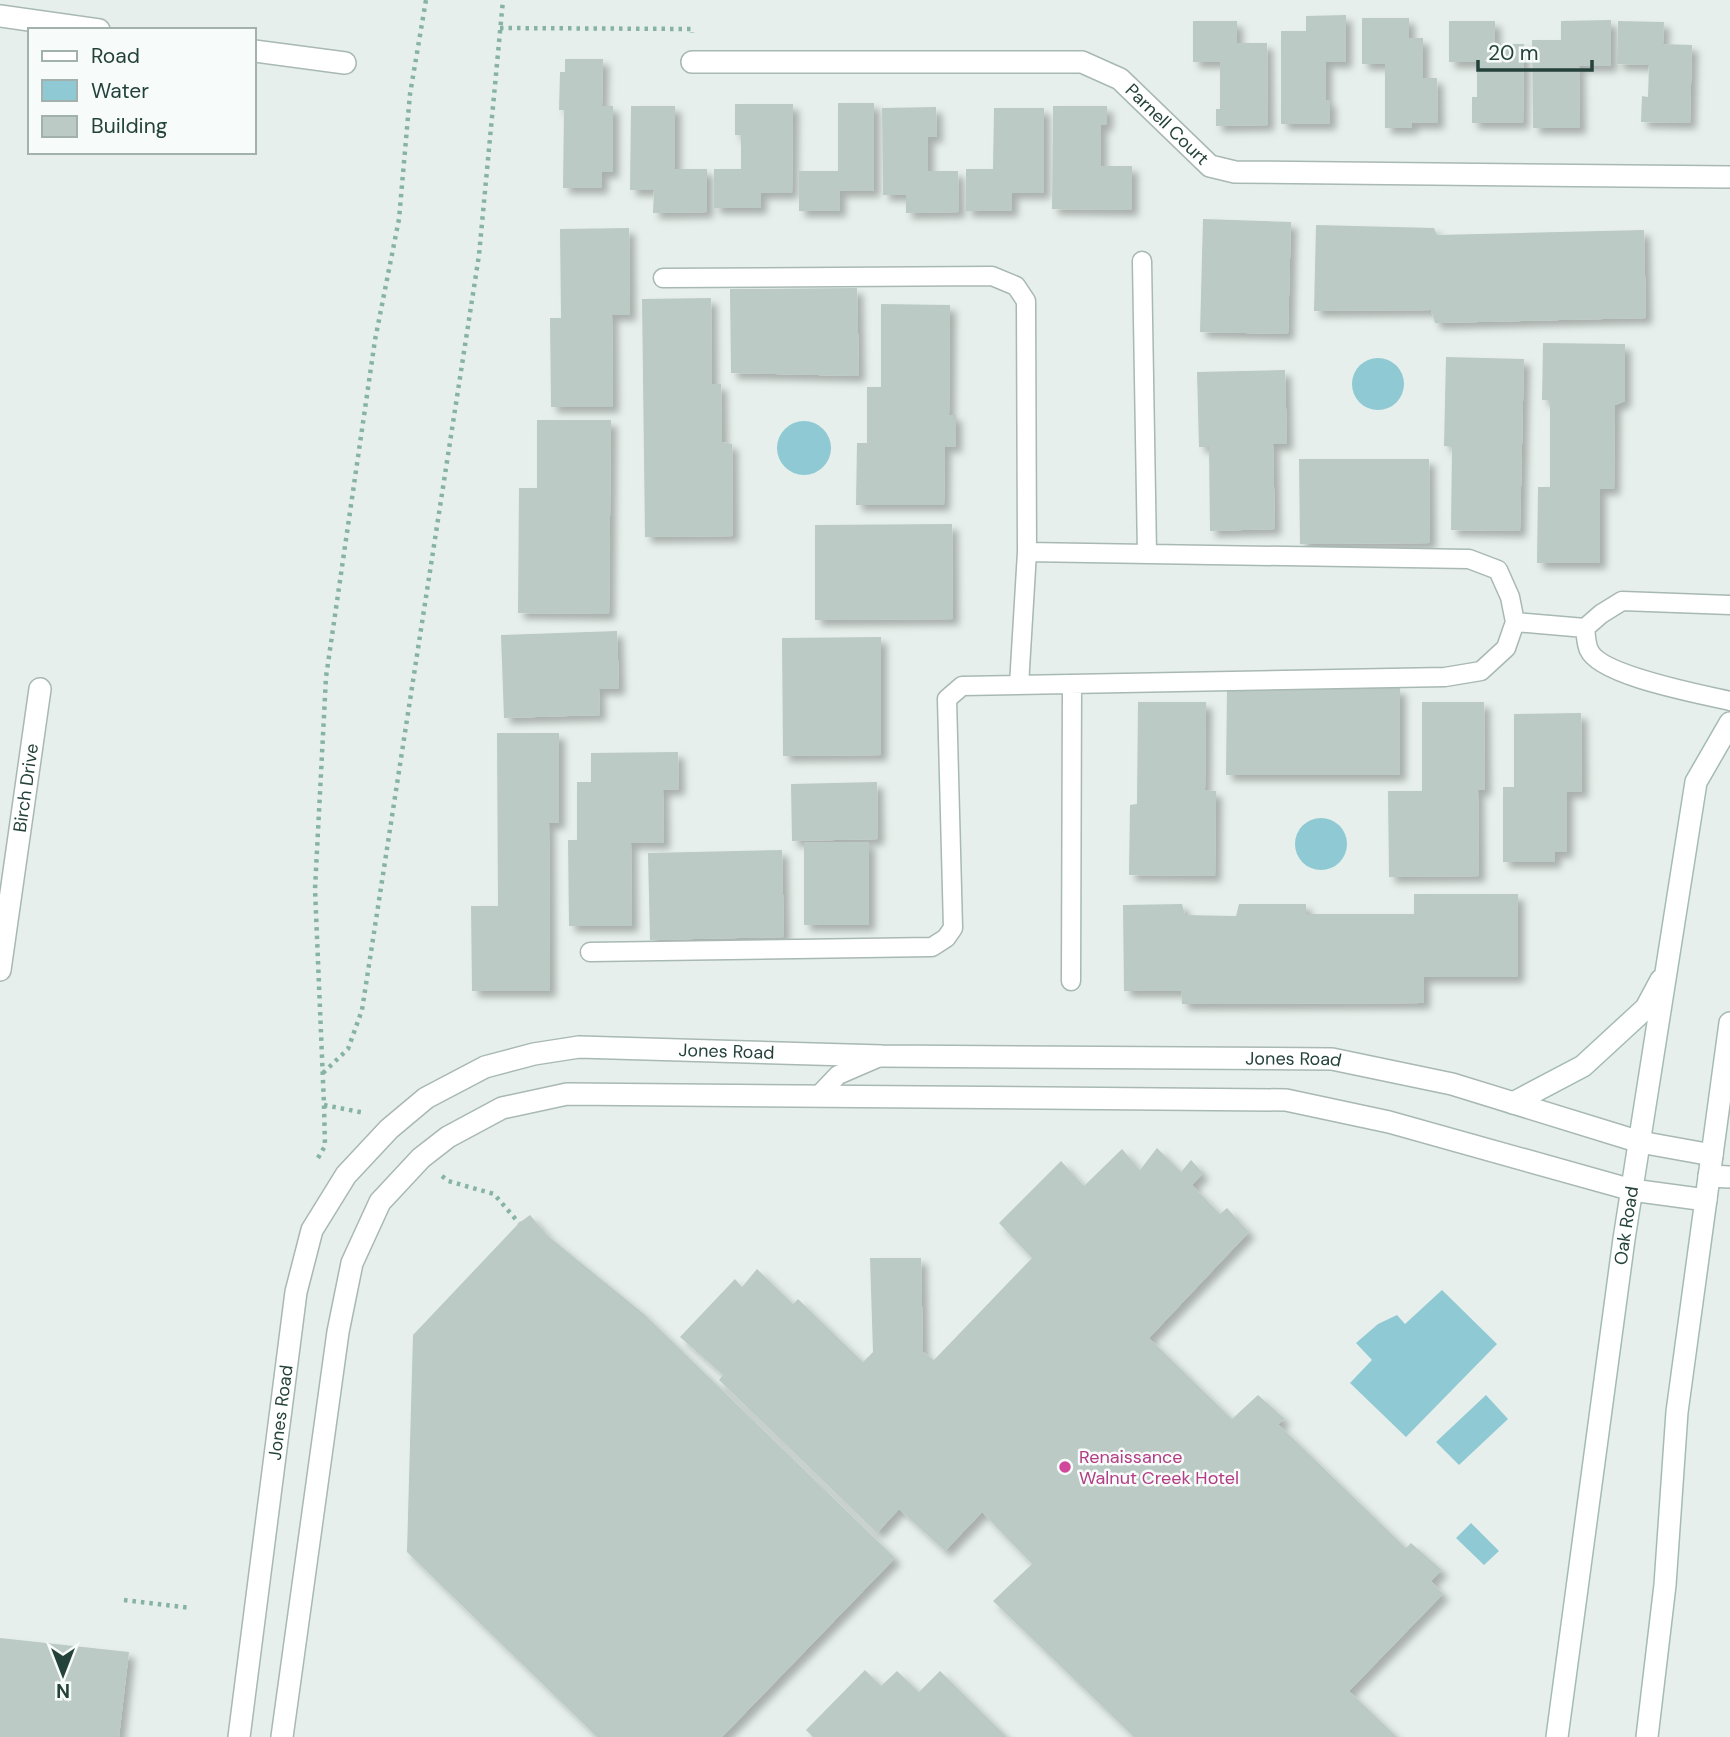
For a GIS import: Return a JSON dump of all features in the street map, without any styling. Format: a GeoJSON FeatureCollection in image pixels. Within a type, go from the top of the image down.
{"type":"FeatureCollection","features":[{"type":"Feature","properties":{"kind":"street"},"geometry":{"type":"LineString","coordinates":[[0,16],[85,28]]}},
{"type":"Feature","properties":{"kind":"street"},"geometry":{"type":"LineString","coordinates":[[256,51],[345,63]]}},
{"type":"Feature","properties":{"kind":"street","name":"Parnell Court"},"geometry":{"type":"LineString","coordinates":[[692,62],[1082,62],[1120,79],[1210,166],[1235,172],[1730,177]]}},
{"type":"Feature","properties":{"kind":"street","name":"Birch Drive"},"geometry":{"type":"LineString","coordinates":[[0,970],[40,689]]}},
{"type":"Feature","properties":{"kind":"street","name":"Oak Road"},"geometry":{"type":"LineString","coordinates":[[1558,1737],[1632,1190],[1696,782],[1730,723]]}},
{"type":"Feature","properties":{"kind":"street"},"geometry":{"type":"LineString","coordinates":[[1513,1103],[1583,1066],[1602,1050],[1646,1008],[1668,969]]}},
{"type":"Feature","properties":{"kind":"street"},"geometry":{"type":"LineString","coordinates":[[1647,1737],[1665,1585],[1676,1423],[1706,1200],[1720,1177],[1712,1155],[1730,1023]]}},
{"type":"Feature","properties":{"kind":"street","name":"Jones Road"},"geometry":{"type":"LineString","coordinates":[[239,1737],[296,1292],[312,1230],[346,1175],[389,1129],[426,1098],[485,1068],[534,1054],[579,1047],[882,1056],[1332,1059],[1452,1084],[1640,1142],[1712,1155]]}},
{"type":"Feature","properties":{"kind":"street"},"geometry":{"type":"LineString","coordinates":[[282,1737],[338,1332],[352,1263],[380,1202],[421,1157],[448,1137],[502,1108],[567,1094],[1286,1100],[1390,1122],[1632,1190],[1706,1200]]}},
{"type":"Feature","properties":{"kind":"lane"},"geometry":{"type":"LineString","coordinates":[[1142,261],[1147,554]]}},
{"type":"Feature","properties":{"kind":"lane"},"geometry":{"type":"LineString","coordinates":[[663,278],[992,276],[1017,286],[1026,301],[1027,552],[1019,685]]}},
{"type":"Feature","properties":{"kind":"lane"},"geometry":{"type":"LineString","coordinates":[[590,952],[932,947],[946,938],[953,928],[947,699],[962,686],[1445,677],[1481,671],[1506,648],[1515,622],[1510,597],[1498,570],[1469,559],[1027,552]]}},
{"type":"Feature","properties":{"kind":"lane"},"geometry":{"type":"LineString","coordinates":[[1515,622],[1585,628],[1622,601],[1730,605]]}},
{"type":"Feature","properties":{"kind":"lane"},"geometry":{"type":"LineString","coordinates":[[1585,628],[1589,651],[1605,667],[1730,701]]}},
{"type":"Feature","properties":{"kind":"lane"},"geometry":{"type":"LineString","coordinates":[[1071,981],[1072,685]]}},
{"type":"Feature","properties":{"kind":"lane"},"geometry":{"type":"LineString","coordinates":[[819,1095],[838,1075],[882,1056]]}},
{"type":"Feature","properties":{"kind":"path"},"geometry":{"type":"LineString","coordinates":[[368,1114],[324,1105],[315,889],[326,677],[375,341],[399,219],[410,94],[426,0]]}},
{"type":"Feature","properties":{"kind":"path"},"geometry":{"type":"LineString","coordinates":[[323,1073],[348,1049],[362,1010],[480,256],[503,0]]}},
{"type":"Feature","properties":{"kind":"path"},"geometry":{"type":"LineString","coordinates":[[500,28],[692,29],[692,62]]}},
{"type":"Feature","properties":{"kind":"path"},"geometry":{"type":"LineString","coordinates":[[439,1173],[448,1181],[494,1194],[519,1223]]}},
{"type":"Feature","properties":{"kind":"path"},"geometry":{"type":"LineString","coordinates":[[124,1600],[191,1608]]}},
{"type":"Feature","properties":{"kind":"water"},"geometry":{"type":"Polygon","coordinates":[[[1378,358],[1388,360],[1396,366],[1402,374],[1402,394],[1396,402],[1388,408],[1378,410],[1368,408],[1360,402],[1354,394],[1352,384],[1354,374],[1360,366],[1368,360],[1378,358]]]}},
{"type":"Feature","properties":{"kind":"water"},"geometry":{"type":"Polygon","coordinates":[[[804,421],[823,429],[831,448],[823,467],[804,475],[785,467],[777,448],[785,429],[804,421]]]}},
{"type":"Feature","properties":{"kind":"water"},"geometry":{"type":"Polygon","coordinates":[[[1321,818],[1331,820],[1339,826],[1345,834],[1345,854],[1339,862],[1331,868],[1321,870],[1311,868],[1303,862],[1297,854],[1295,844],[1297,834],[1303,826],[1311,820],[1321,818]]]}},
{"type":"Feature","properties":{"kind":"water"},"geometry":{"type":"Polygon","coordinates":[[[1442,1290],[1497,1344],[1406,1437],[1350,1383],[1372,1360],[1356,1343],[1378,1324],[1397,1315],[1405,1324],[1442,1290]]]}},
{"type":"Feature","properties":{"kind":"water"},"geometry":{"type":"Polygon","coordinates":[[[1486,1395],[1508,1419],[1459,1465],[1436,1442],[1486,1395]]]}},
{"type":"Feature","properties":{"kind":"water"},"geometry":{"type":"Polygon","coordinates":[[[1471,1523],[1499,1551],[1484,1565],[1456,1538],[1471,1523]]]}},
{"type":"Feature","properties":{"kind":"building"},"geometry":{"type":"Polygon","coordinates":[[[1346,15],[1346,62],[1326,62],[1326,100],[1330,100],[1330,124],[1281,124],[1281,31],[1306,31],[1306,16],[1346,15]]]}},
{"type":"Feature","properties":{"kind":"building"},"geometry":{"type":"Polygon","coordinates":[[[1362,18],[1409,18],[1409,38],[1423,38],[1423,78],[1437,78],[1438,123],[1412,123],[1412,128],[1385,128],[1385,64],[1362,64],[1362,18]]]}},
{"type":"Feature","properties":{"kind":"building"},"geometry":{"type":"Polygon","coordinates":[[[1611,20],[1611,66],[1579,66],[1580,128],[1533,128],[1532,40],[1561,40],[1561,21],[1611,20]]]}},
{"type":"Feature","properties":{"kind":"building"},"geometry":{"type":"Polygon","coordinates":[[[1193,21],[1237,21],[1237,43],[1267,43],[1268,125],[1216,126],[1216,109],[1220,109],[1220,62],[1193,62],[1193,21]]]}},
{"type":"Feature","properties":{"kind":"building"},"geometry":{"type":"Polygon","coordinates":[[[1449,21],[1495,21],[1495,44],[1524,44],[1523,123],[1472,123],[1472,97],[1477,97],[1477,62],[1449,62],[1449,21]]]}},
{"type":"Feature","properties":{"kind":"building"},"geometry":{"type":"Polygon","coordinates":[[[1618,21],[1664,22],[1663,44],[1692,45],[1690,123],[1641,122],[1642,96],[1648,97],[1649,65],[1617,64],[1618,21]]]}},
{"type":"Feature","properties":{"kind":"building"},"geometry":{"type":"Polygon","coordinates":[[[565,59],[603,59],[602,106],[613,106],[613,172],[602,172],[602,188],[563,188],[564,110],[559,110],[560,72],[565,72],[565,59]]]}},
{"type":"Feature","properties":{"kind":"building"},"geometry":{"type":"Polygon","coordinates":[[[838,103],[874,103],[874,191],[840,191],[840,211],[799,211],[799,171],[838,171],[838,103]]]}},
{"type":"Feature","properties":{"kind":"building"},"geometry":{"type":"Polygon","coordinates":[[[735,104],[793,104],[792,193],[761,193],[761,208],[714,208],[714,169],[741,169],[741,135],[735,135],[735,104]]]}},
{"type":"Feature","properties":{"kind":"building"},"geometry":{"type":"Polygon","coordinates":[[[631,106],[675,106],[675,169],[707,169],[707,212],[653,213],[654,190],[630,190],[631,106]]]}},
{"type":"Feature","properties":{"kind":"building"},"geometry":{"type":"Polygon","coordinates":[[[1053,106],[1107,106],[1107,125],[1101,125],[1101,166],[1132,166],[1132,210],[1052,209],[1053,106]]]}},
{"type":"Feature","properties":{"kind":"building"},"geometry":{"type":"Polygon","coordinates":[[[936,107],[937,137],[928,137],[928,171],[958,171],[959,212],[906,213],[906,195],[883,195],[882,108],[936,107]]]}},
{"type":"Feature","properties":{"kind":"building"},"geometry":{"type":"Polygon","coordinates":[[[994,108],[1044,108],[1044,193],[1012,193],[1012,211],[966,211],[966,169],[993,169],[994,108]]]}},
{"type":"Feature","properties":{"kind":"building"},"geometry":{"type":"Polygon","coordinates":[[[1203,219],[1291,222],[1288,334],[1200,332],[1203,219]]]}},
{"type":"Feature","properties":{"kind":"building"},"geometry":{"type":"Polygon","coordinates":[[[1316,225],[1434,228],[1437,235],[1644,230],[1646,318],[1435,323],[1431,310],[1314,311],[1316,225]]]}},
{"type":"Feature","properties":{"kind":"building"},"geometry":{"type":"Polygon","coordinates":[[[629,228],[630,315],[612,315],[613,407],[551,407],[550,318],[561,318],[560,229],[629,228]]]}},
{"type":"Feature","properties":{"kind":"building"},"geometry":{"type":"Polygon","coordinates":[[[857,288],[859,376],[731,373],[730,289],[857,288]]]}},
{"type":"Feature","properties":{"kind":"building"},"geometry":{"type":"Polygon","coordinates":[[[711,298],[712,384],[721,384],[722,442],[732,444],[733,536],[645,537],[642,299],[711,298]]]}},
{"type":"Feature","properties":{"kind":"building"},"geometry":{"type":"Polygon","coordinates":[[[881,304],[950,305],[949,415],[956,415],[956,447],[945,446],[944,505],[856,505],[857,443],[867,443],[867,387],[881,387],[881,304]]]}},
{"type":"Feature","properties":{"kind":"building"},"geometry":{"type":"Polygon","coordinates":[[[1543,343],[1625,344],[1625,401],[1615,405],[1614,489],[1600,489],[1600,563],[1537,563],[1538,487],[1550,487],[1550,400],[1542,400],[1543,343]]]}},
{"type":"Feature","properties":{"kind":"building"},"geometry":{"type":"Polygon","coordinates":[[[1446,357],[1524,359],[1520,531],[1451,530],[1452,447],[1444,446],[1446,357]]]}},
{"type":"Feature","properties":{"kind":"building"},"geometry":{"type":"Polygon","coordinates":[[[1285,370],[1287,444],[1273,444],[1275,529],[1210,531],[1209,447],[1199,447],[1197,372],[1285,370]]]}},
{"type":"Feature","properties":{"kind":"building"},"geometry":{"type":"Polygon","coordinates":[[[537,420],[611,420],[609,614],[518,613],[519,488],[537,488],[537,420]]]}},
{"type":"Feature","properties":{"kind":"building"},"geometry":{"type":"Polygon","coordinates":[[[1299,459],[1429,459],[1430,543],[1300,544],[1299,459]]]}},
{"type":"Feature","properties":{"kind":"building"},"geometry":{"type":"Polygon","coordinates":[[[952,524],[953,619],[815,620],[815,525],[952,524]]]}},
{"type":"Feature","properties":{"kind":"building"},"geometry":{"type":"Polygon","coordinates":[[[617,631],[619,689],[599,689],[600,715],[504,718],[501,635],[617,631]]]}},
{"type":"Feature","properties":{"kind":"building"},"geometry":{"type":"Polygon","coordinates":[[[881,637],[881,755],[783,756],[782,638],[881,637]]]}},
{"type":"Feature","properties":{"kind":"building"},"geometry":{"type":"Polygon","coordinates":[[[1227,687],[1400,688],[1400,775],[1226,775],[1227,687]]]}},
{"type":"Feature","properties":{"kind":"building"},"geometry":{"type":"Polygon","coordinates":[[[1138,702],[1206,702],[1205,790],[1216,791],[1215,876],[1129,875],[1130,805],[1137,804],[1138,702]]]}},
{"type":"Feature","properties":{"kind":"building"},"geometry":{"type":"Polygon","coordinates":[[[1422,702],[1484,702],[1485,790],[1478,790],[1479,876],[1389,877],[1388,791],[1422,791],[1422,702]]]}},
{"type":"Feature","properties":{"kind":"building"},"geometry":{"type":"Polygon","coordinates":[[[1581,713],[1582,792],[1567,792],[1567,852],[1555,852],[1555,862],[1503,862],[1503,787],[1514,787],[1514,714],[1581,713]]]}},
{"type":"Feature","properties":{"kind":"building"},"geometry":{"type":"Polygon","coordinates":[[[497,733],[559,733],[559,823],[549,823],[550,991],[472,991],[471,906],[498,906],[497,733]]]}},
{"type":"Feature","properties":{"kind":"building"},"geometry":{"type":"Polygon","coordinates":[[[678,752],[679,789],[663,790],[664,843],[631,843],[632,926],[569,926],[568,840],[577,840],[577,782],[591,782],[591,753],[678,752]]]}},
{"type":"Feature","properties":{"kind":"building"},"geometry":{"type":"Polygon","coordinates":[[[877,782],[878,839],[792,841],[791,784],[877,782]]]}},
{"type":"Feature","properties":{"kind":"building"},"geometry":{"type":"Polygon","coordinates":[[[804,842],[869,842],[869,925],[804,925],[804,842]]]}},
{"type":"Feature","properties":{"kind":"building"},"geometry":{"type":"Polygon","coordinates":[[[782,850],[784,937],[650,940],[648,853],[782,850]]]}},
{"type":"Feature","properties":{"kind":"building"},"geometry":{"type":"Polygon","coordinates":[[[1414,894],[1518,894],[1518,977],[1424,977],[1424,1003],[1182,1004],[1181,991],[1124,991],[1123,905],[1182,904],[1185,915],[1236,916],[1239,904],[1306,904],[1306,914],[1414,914],[1414,894]]]}},
{"type":"Feature","properties":{"kind":"building","name":"Renaissance Walnut Creek Hotel"},"geometry":{"type":"Polygon","coordinates":[[[1157,1148],[1181,1172],[1191,1160],[1203,1173],[1192,1185],[1220,1214],[1227,1208],[1249,1232],[1149,1338],[1232,1419],[1258,1395],[1285,1419],[1278,1424],[1406,1548],[1411,1543],[1442,1570],[1431,1581],[1443,1594],[1349,1691],[1397,1737],[1134,1737],[993,1601],[1032,1564],[982,1512],[945,1551],[899,1509],[877,1533],[719,1380],[723,1375],[680,1337],[735,1279],[742,1287],[757,1269],[793,1304],[798,1299],[863,1362],[873,1352],[870,1258],[921,1258],[923,1352],[934,1360],[1032,1258],[999,1223],[1061,1161],[1084,1186],[1122,1149],[1140,1170],[1157,1148]]]}},
{"type":"Feature","properties":{"kind":"building"},"geometry":{"type":"Polygon","coordinates":[[[530,1215],[548,1236],[644,1314],[895,1558],[722,1737],[597,1737],[407,1552],[413,1335],[519,1223],[530,1215]]]}},
{"type":"Feature","properties":{"kind":"building"},"geometry":{"type":"Polygon","coordinates":[[[0,1638],[129,1652],[119,1737],[0,1737],[0,1638]]]}},
{"type":"Feature","properties":{"kind":"building"},"geometry":{"type":"Polygon","coordinates":[[[865,1670],[881,1686],[897,1671],[919,1692],[940,1671],[1007,1737],[813,1737],[806,1730],[865,1670]]]}},
{"type":"Feature","properties":{"kind":"place","name":"Renaissance Walnut Creek Hotel"},"geometry":{"type":"Point","coordinates":[1065,1467]}}]}
